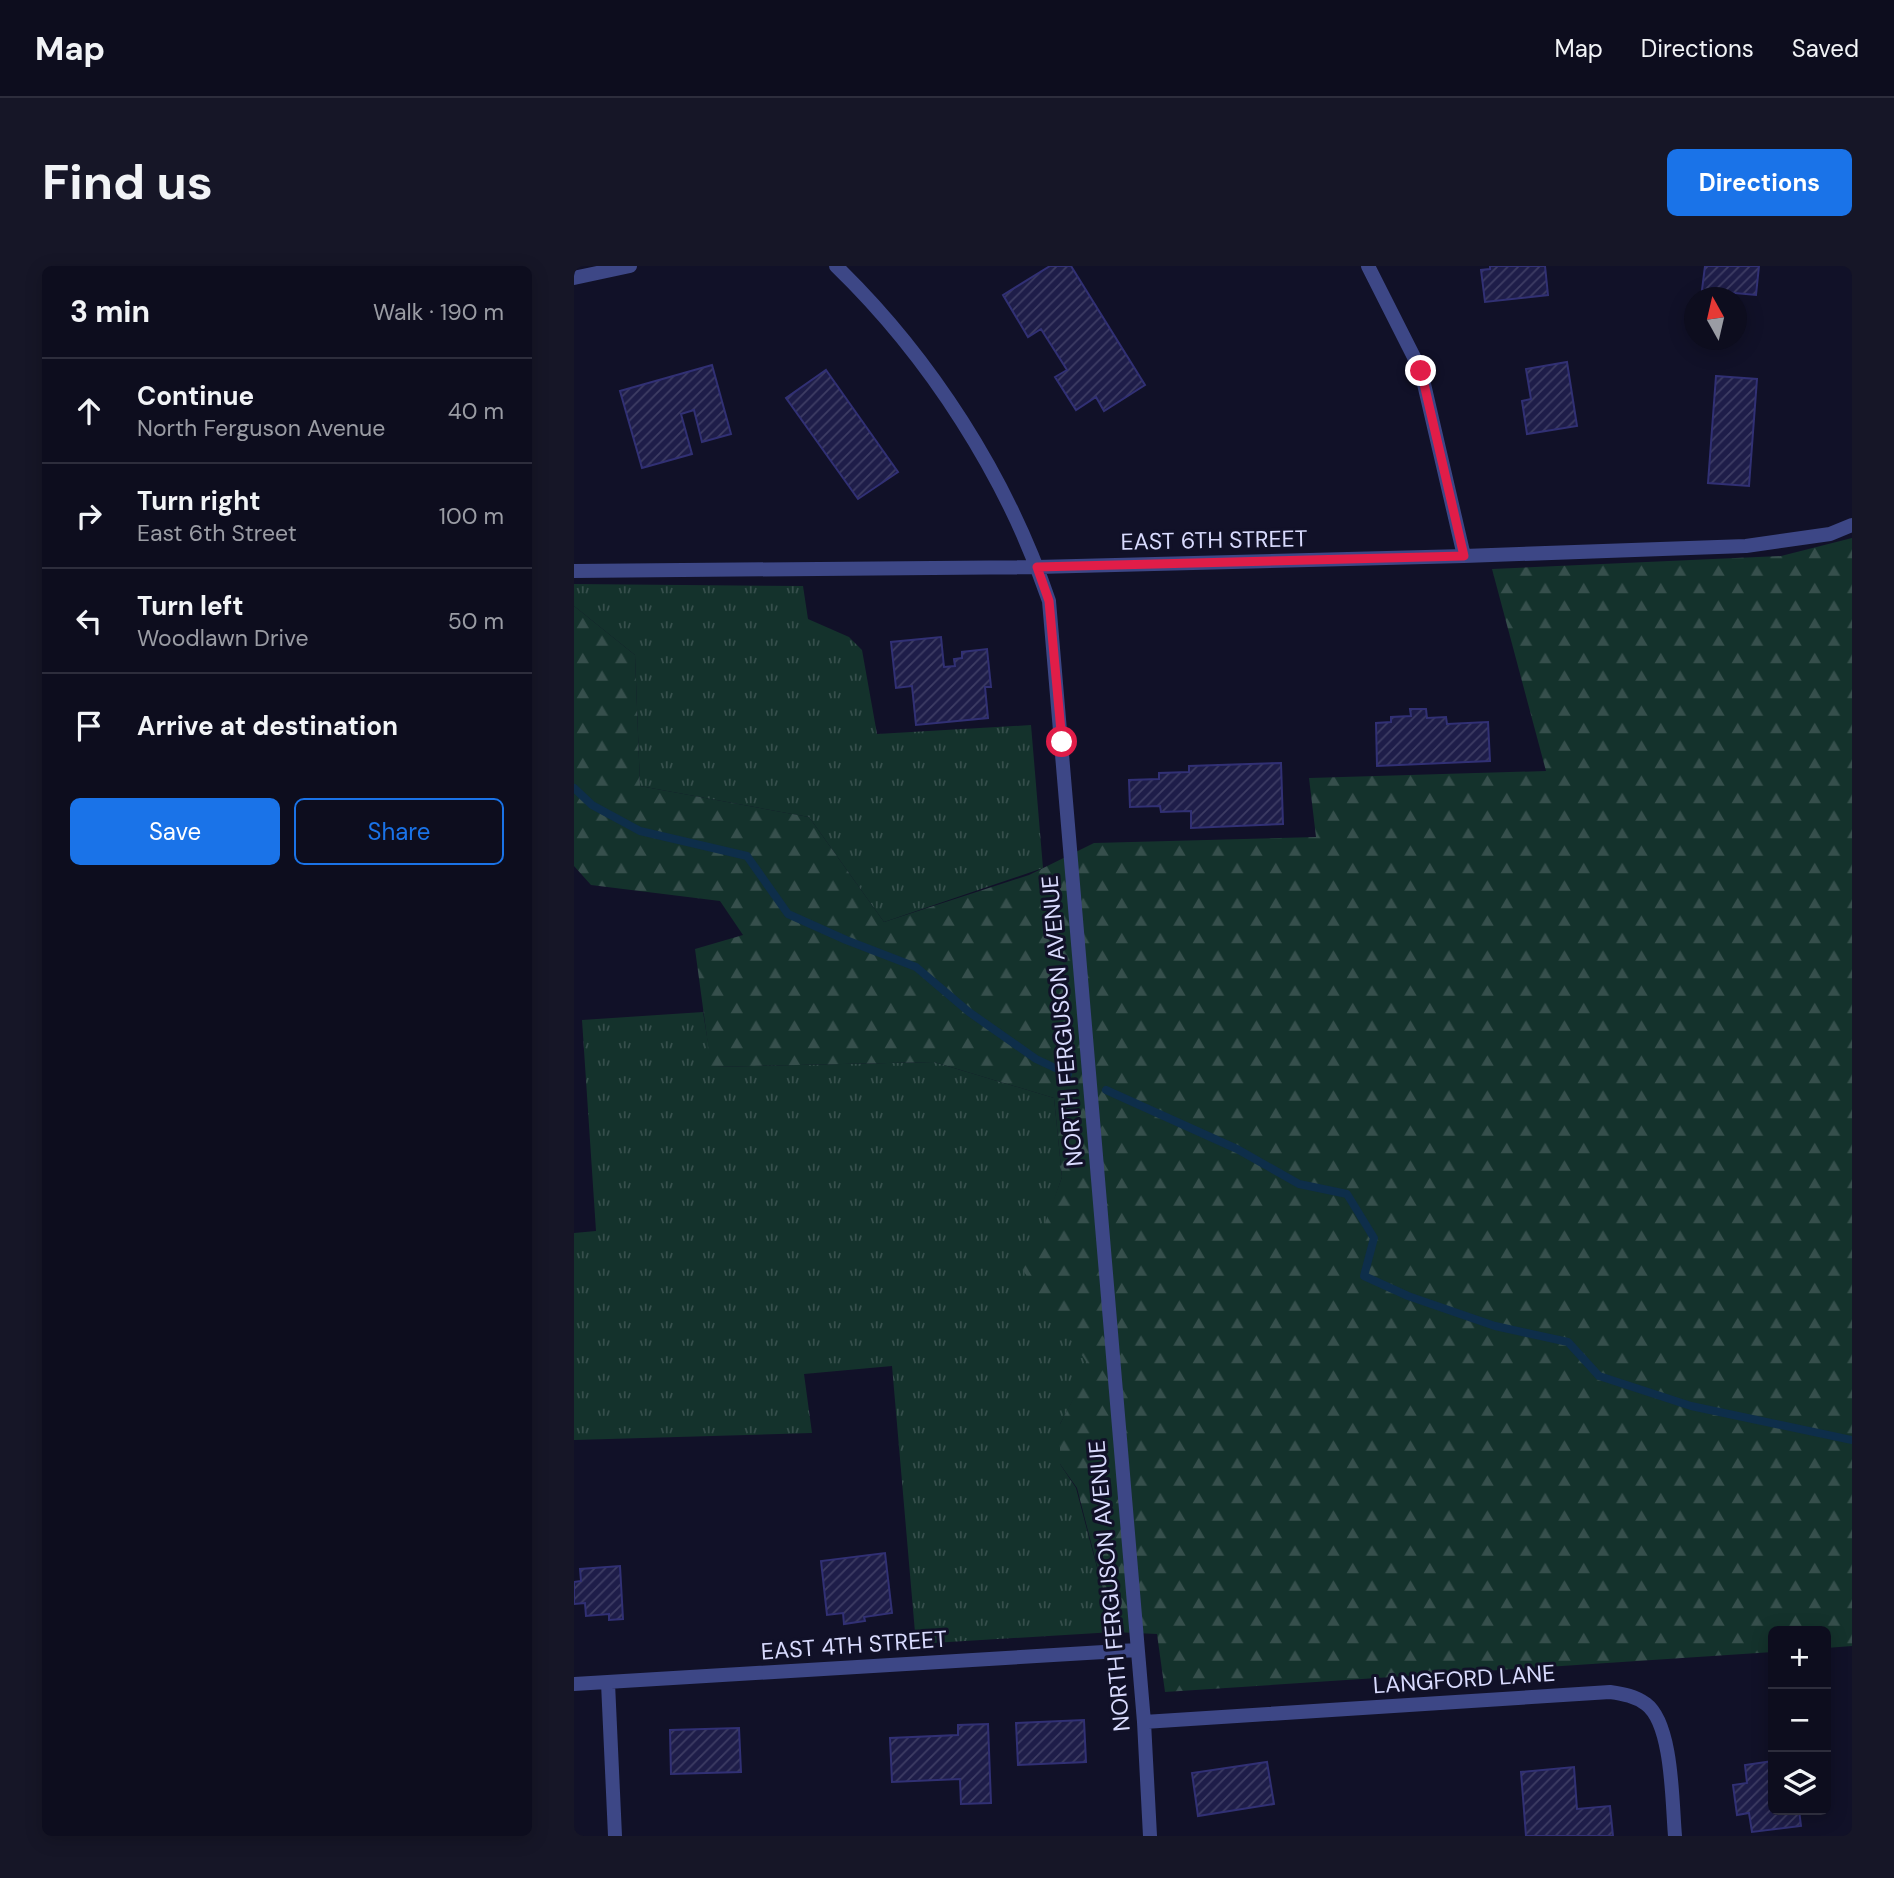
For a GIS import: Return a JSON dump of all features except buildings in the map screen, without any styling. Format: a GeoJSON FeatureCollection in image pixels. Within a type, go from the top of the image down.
{"type":"FeatureCollection","features":[{"type":"Feature","properties":{"kind":"street"},"geometry":{"type":"LineString","coordinates":[[574,278],[630,266]]}},
{"type":"Feature","properties":{"kind":"street","name":"NORTH FERGUSON AVENUE"},"geometry":{"type":"LineString","coordinates":[[836,266],[915,352],[991,468],[1037,567],[1049,601],[1144,1722],[1150,1836]]}},
{"type":"Feature","properties":{"kind":"street"},"geometry":{"type":"LineString","coordinates":[[1367,266],[1421,371],[1464,556]]}},
{"type":"Feature","properties":{"kind":"street","name":"EAST 6TH STREET"},"geometry":{"type":"LineString","coordinates":[[574,571],[1037,567],[1746,546],[1830,534],[1852,525]]}},
{"type":"Feature","properties":{"kind":"street","name":"EAST 4TH STREET"},"geometry":{"type":"LineString","coordinates":[[574,1684],[1137,1650]]}},
{"type":"Feature","properties":{"kind":"street"},"geometry":{"type":"LineString","coordinates":[[608,1683],[615,1836]]}},
{"type":"Feature","properties":{"kind":"street","name":"LANGFORD LANE"},"geometry":{"type":"LineString","coordinates":[[1144,1722],[1610,1692],[1631,1695],[1649,1706],[1660,1723],[1666,1745],[1675,1836]]}},
{"type":"Feature","properties":{"kind":"green space"},"geometry":{"type":"Polygon","coordinates":[[[1852,538],[1852,1646],[1831,1648],[1831,1626],[1768,1626],[1768,1652],[1165,1692],[1157,1634],[1114,1632],[1077,1488],[1060,1464],[1060,1424],[1090,1367],[1022,1269],[1044,1226],[1062,1177],[1054,1098],[934,1062],[711,1067],[695,949],[743,935],[720,901],[591,885],[574,866],[574,606],[635,655],[640,786],[809,817],[884,922],[1029,875],[1094,843],[1316,837],[1309,778],[1546,771],[1492,569],[1781,556],[1852,538]]]}},
{"type":"Feature","properties":{"kind":"green space"},"geometry":{"type":"Polygon","coordinates":[[[574,584],[803,586],[808,619],[849,637],[862,650],[877,734],[1031,725],[1043,868],[884,922],[809,817],[640,786],[635,655],[574,606],[574,584]]]}},
{"type":"Feature","properties":{"kind":"green space"},"geometry":{"type":"Polygon","coordinates":[[[703,1012],[712,1067],[934,1062],[1054,1098],[1062,1177],[1041,1238],[1023,1269],[1091,1367],[1060,1424],[1060,1464],[1076,1488],[1114,1632],[916,1644],[892,1366],[804,1374],[812,1433],[574,1440],[574,1233],[596,1231],[582,1020],[703,1012]]]}},
{"type":"Feature","properties":{"kind":"waterway"},"geometry":{"type":"LineString","coordinates":[[574,788],[592,805],[640,831],[747,856],[788,914],[916,967],[969,1012],[1036,1059],[1068,1074]]}},
{"type":"Feature","properties":{"kind":"waterway"},"geometry":{"type":"LineString","coordinates":[[1106,1090],[1237,1149],[1299,1184],[1347,1194],[1374,1238],[1364,1276],[1408,1296],[1495,1326],[1568,1342],[1599,1376],[1691,1406],[1852,1440]]}},
{"type":"Feature","properties":{"kind":"route"},"geometry":{"type":"LineString","coordinates":[[1062,742],[1049,601],[1037,567],[1464,556],[1421,371]]}}]}
